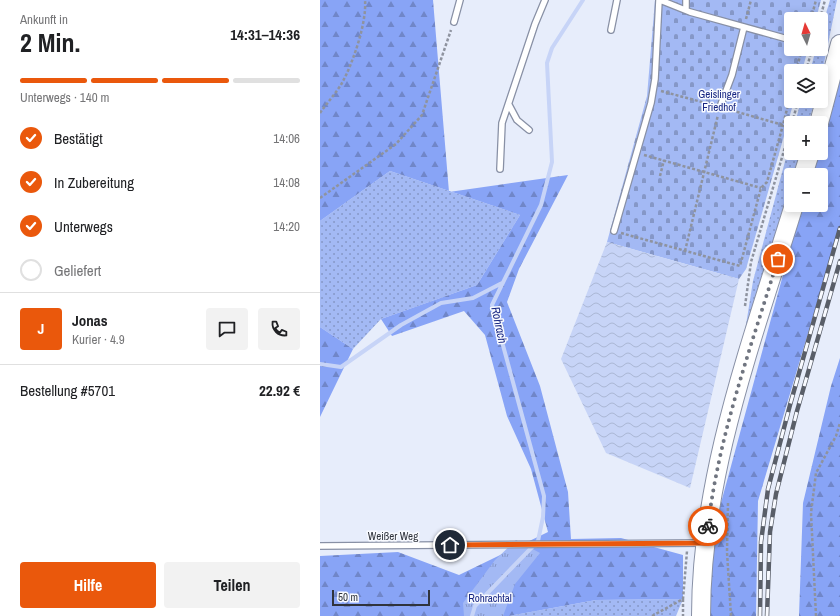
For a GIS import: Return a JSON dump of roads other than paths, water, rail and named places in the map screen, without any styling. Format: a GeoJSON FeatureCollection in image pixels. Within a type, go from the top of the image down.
{"type":"FeatureCollection","features":[{"type":"Feature","properties":{"kind":"main road"},"geometry":{"type":"LineString","coordinates":[[821,116],[840,44]]}},
{"type":"Feature","properties":{"kind":"main road"},"geometry":{"type":"LineString","coordinates":[[701,616],[706,543],[715,477],[726,427],[792,212]]}},
{"type":"Feature","properties":{"kind":"lane"},"geometry":{"type":"LineString","coordinates":[[454,22],[460,0]]}},
{"type":"Feature","properties":{"kind":"lane"},"geometry":{"type":"LineString","coordinates":[[500,169],[502,124],[535,24],[545,0]]}},
{"type":"Feature","properties":{"kind":"lane"},"geometry":{"type":"LineString","coordinates":[[611,30],[617,0]]}},
{"type":"Feature","properties":{"kind":"lane"},"geometry":{"type":"LineString","coordinates":[[614,231],[653,89],[660,0],[686,10],[784,38]]}},
{"type":"Feature","properties":{"kind":"lane"},"geometry":{"type":"LineString","coordinates":[[686,0],[686,10]]}},
{"type":"Feature","properties":{"kind":"lane"},"geometry":{"type":"LineString","coordinates":[[720,107],[732,75],[744,27]]}},
{"type":"Feature","properties":{"kind":"lane"},"geometry":{"type":"LineString","coordinates":[[509,105],[517,120],[529,130]]}},
{"type":"Feature","properties":{"kind":"lane","name":"Weißer Weg"},"geometry":{"type":"LineString","coordinates":[[320,546],[706,543]]}},
{"type":"Feature","properties":{"kind":"water"},"geometry":{"type":"Polygon","coordinates":[[[607,242],[739,279],[690,488],[606,453],[561,359],[607,242]]]}},
{"type":"Feature","properties":{"kind":"waterway","name":"Rohrach"},"geometry":{"type":"LineString","coordinates":[[472,616],[475,606],[538,541],[543,517],[544,496],[492,305],[541,205],[552,162],[547,63],[552,48],[583,0]]}},
{"type":"Feature","properties":{"kind":"waterway"},"geometry":{"type":"LineString","coordinates":[[320,364],[341,367],[401,325],[441,303],[473,298],[502,283]]}},
{"type":"Feature","properties":{"kind":"railway"},"geometry":{"type":"LineString","coordinates":[[760,616],[761,542],[768,489],[840,228]]}},
{"type":"Feature","properties":{"kind":"railway"},"geometry":{"type":"LineString","coordinates":[[767,616],[770,532],[776,494],[797,411],[840,261]]}},
{"type":"Feature","properties":{"kind":"park label","name":"Geislinger Friedhof"},"geometry":{"type":"Point","coordinates":[719,100]}},
{"type":"Feature","properties":{"kind":"park label","name":"Rohrachtal"},"geometry":{"type":"Point","coordinates":[490,598]}}]}
